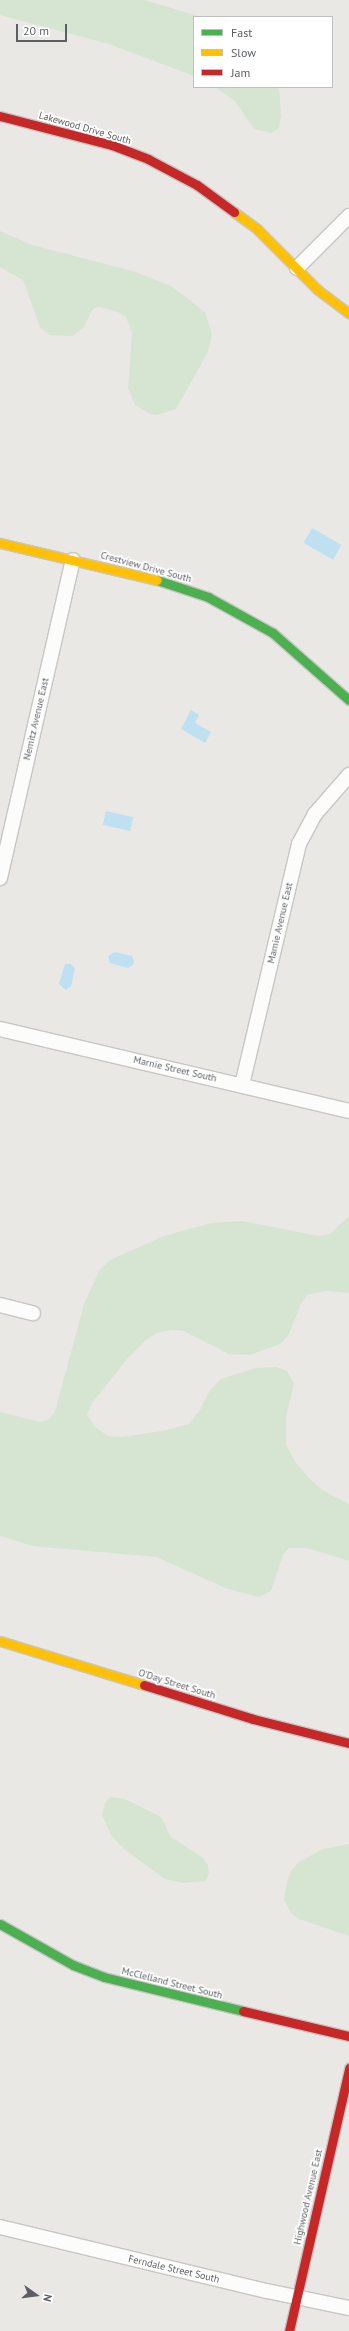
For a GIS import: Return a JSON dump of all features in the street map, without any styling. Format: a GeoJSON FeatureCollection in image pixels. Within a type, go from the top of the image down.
{"type":"FeatureCollection","features":[{"type":"Feature","properties":{"kind":"street","name":"Lakewood Drive South"},"geometry":{"type":"LineString","coordinates":[[0,116],[100,141],[161,166],[224,203],[266,237],[318,290],[349,313]]}},
{"type":"Feature","properties":{"kind":"street"},"geometry":{"type":"LineString","coordinates":[[297,268],[349,216]]}},
{"type":"Feature","properties":{"kind":"street","name":"Crestview Drive South"},"geometry":{"type":"LineString","coordinates":[[0,543],[162,581],[219,602],[274,634],[349,700]]}},
{"type":"Feature","properties":{"kind":"street","name":"Nemitz Avenue East"},"geometry":{"type":"LineString","coordinates":[[0,878],[73,560]]}},
{"type":"Feature","properties":{"kind":"street","name":"Mamie Avenue East"},"geometry":{"type":"LineString","coordinates":[[242,1085],[299,844],[316,814],[349,775]]}},
{"type":"Feature","properties":{"kind":"street","name":"Marnie Street South"},"geometry":{"type":"LineString","coordinates":[[0,1028],[349,1111]]}},
{"type":"Feature","properties":{"kind":"street"},"geometry":{"type":"LineString","coordinates":[[0,1305],[33,1313]]}},
{"type":"Feature","properties":{"kind":"street","name":"O'Day Street South"},"geometry":{"type":"LineString","coordinates":[[0,1641],[253,1719],[349,1743]]}},
{"type":"Feature","properties":{"kind":"street","name":"McClelland Street South"},"geometry":{"type":"LineString","coordinates":[[0,1924],[73,1965],[104,1977],[349,2036]]}},
{"type":"Feature","properties":{"kind":"street","name":"Highwood Avenue East"},"geometry":{"type":"LineString","coordinates":[[289,2331],[349,2068]]}},
{"type":"Feature","properties":{"kind":"street","name":"Ferndale Street South"},"geometry":{"type":"LineString","coordinates":[[0,2227],[349,2308]]}},
{"type":"Feature","properties":{"kind":"green space"},"geometry":{"type":"Polygon","coordinates":[[[0,0],[144,0],[199,16],[193,16],[193,76],[109,44],[0,15],[0,0]]]}},
{"type":"Feature","properties":{"kind":"green space"},"geometry":{"type":"Polygon","coordinates":[[[216,88],[279,88],[281,116],[279,128],[271,133],[254,129],[234,100],[216,88]]]}},
{"type":"Feature","properties":{"kind":"green space"},"geometry":{"type":"Polygon","coordinates":[[[0,231],[32,245],[133,271],[171,286],[205,312],[212,334],[208,352],[176,409],[157,415],[150,414],[135,405],[128,388],[132,333],[126,317],[118,312],[99,307],[93,309],[83,328],[72,336],[50,335],[40,327],[23,280],[0,267],[0,231]]]}},
{"type":"Feature","properties":{"kind":"green space"},"geometry":{"type":"Polygon","coordinates":[[[349,1216],[349,1293],[326,1291],[307,1295],[301,1304],[288,1336],[280,1344],[250,1355],[229,1354],[184,1331],[172,1330],[157,1333],[146,1340],[128,1358],[92,1403],[87,1415],[95,1427],[108,1436],[123,1437],[162,1431],[189,1424],[200,1410],[210,1390],[221,1379],[256,1368],[277,1367],[287,1371],[294,1384],[286,1416],[286,1445],[296,1463],[309,1478],[322,1490],[349,1504],[349,1561],[307,1548],[289,1548],[283,1555],[271,1591],[259,1597],[228,1589],[156,1557],[33,1546],[0,1536],[0,1412],[40,1422],[48,1420],[55,1412],[84,1304],[99,1271],[110,1260],[164,1236],[211,1223],[242,1221],[319,1236],[330,1234],[349,1216]]]}},
{"type":"Feature","properties":{"kind":"green space"},"geometry":{"type":"Polygon","coordinates":[[[110,1797],[125,1799],[161,1817],[171,1837],[203,1858],[208,1865],[209,1873],[206,1881],[182,1883],[163,1878],[124,1849],[111,1835],[102,1815],[105,1802],[110,1797]]]}},
{"type":"Feature","properties":{"kind":"green space"},"geometry":{"type":"Polygon","coordinates":[[[349,1844],[349,1936],[299,1919],[291,1913],[284,1900],[287,1882],[291,1871],[299,1862],[323,1849],[349,1844]]]}},
{"type":"Feature","properties":{"kind":"water"},"geometry":{"type":"Polygon","coordinates":[[[312,528],[341,545],[333,560],[304,543],[312,528]]]}},
{"type":"Feature","properties":{"kind":"water"},"geometry":{"type":"Polygon","coordinates":[[[191,710],[199,715],[195,723],[211,732],[205,743],[181,729],[191,710]]]}},
{"type":"Feature","properties":{"kind":"water"},"geometry":{"type":"Polygon","coordinates":[[[106,811],[133,817],[130,831],[103,825],[106,811]]]}},
{"type":"Feature","properties":{"kind":"water"},"geometry":{"type":"Polygon","coordinates":[[[115,952],[132,956],[134,961],[133,965],[128,968],[110,963],[108,956],[115,952]]]}},
{"type":"Feature","properties":{"kind":"water"},"geometry":{"type":"Polygon","coordinates":[[[65,964],[71,964],[75,969],[71,986],[66,990],[59,984],[65,964]]]}},
{"type":"Feature","properties":{"kind":"traffic: fast"},"geometry":{"type":"LineString","coordinates":[[157,580],[208,597],[273,633],[349,700]]}},
{"type":"Feature","properties":{"kind":"traffic: fast"},"geometry":{"type":"LineString","coordinates":[[0,1924],[73,1965],[104,1977],[243,2011]]}},
{"type":"Feature","properties":{"kind":"traffic: slow"},"geometry":{"type":"LineString","coordinates":[[234,212],[257,229],[318,290],[349,313]]}},
{"type":"Feature","properties":{"kind":"traffic: slow"},"geometry":{"type":"LineString","coordinates":[[0,543],[157,580]]}},
{"type":"Feature","properties":{"kind":"traffic: slow"},"geometry":{"type":"LineString","coordinates":[[0,1641],[144,1685]]}},
{"type":"Feature","properties":{"kind":"traffic: jam"},"geometry":{"type":"LineString","coordinates":[[0,116],[112,145],[148,159],[197,185],[234,212]]}},
{"type":"Feature","properties":{"kind":"traffic: jam"},"geometry":{"type":"LineString","coordinates":[[144,1685],[253,1719],[349,1743]]}},
{"type":"Feature","properties":{"kind":"traffic: jam"},"geometry":{"type":"LineString","coordinates":[[243,2011],[349,2036]]}},
{"type":"Feature","properties":{"kind":"traffic: jam"},"geometry":{"type":"LineString","coordinates":[[289,2331],[349,2068]]}}]}
